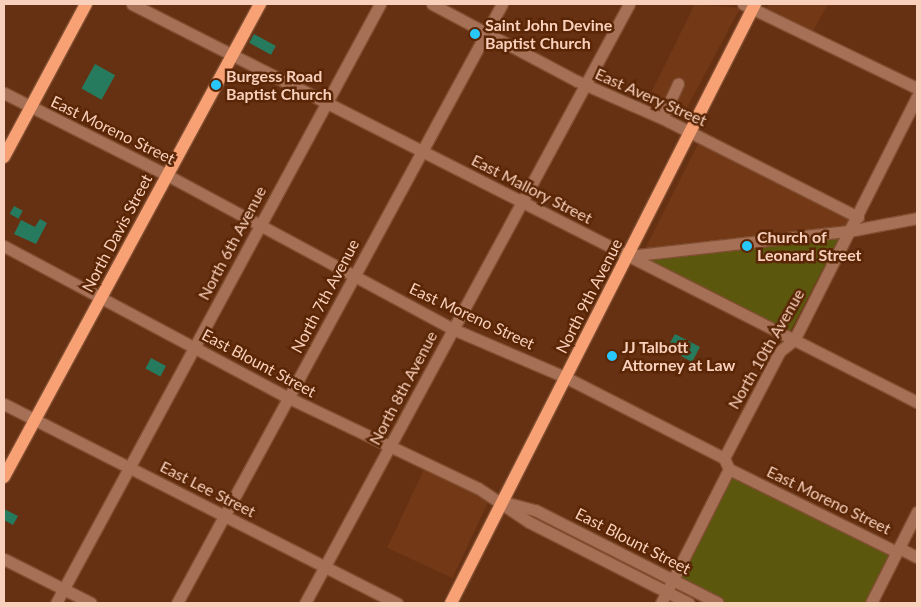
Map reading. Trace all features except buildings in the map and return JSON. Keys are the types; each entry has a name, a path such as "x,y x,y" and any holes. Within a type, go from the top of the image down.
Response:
{"main road":[{"path":"4,157 86,4"},
{"name":"North Davis Street","path":"4,477 260,4"},
{"name":"North 9th Avenue","path":"451,603 690,132 750,5"}],"street":[{"name":"East Mallory Street","path":"132,4 917,402"},
{"name":"North 6th Avenue","path":"56,603 380,4"},
{"name":"East Avery Street","path":"432,4 585,85 662,118 858,217"},
{"name":"North 7th Avenue","path":"177,603 502,4"},
{"name":"North 8th Avenue","path":"305,603 629,4"},
{"path":"750,5 917,88"},
{"path":"662,118 678,83"},
{"name":"East Moreno Street","path":"4,93 167,175 453,329 565,377 724,458"},
{"name":"North 10th Avenue","path":"724,458 780,351 794,340 849,231 858,217 917,96"},
{"path":"628,256 849,231 917,218"},
{"name":"East Blount Street","path":"4,246 102,296 289,398 389,448 503,501 534,510 718,603"},
{"name":"East Lee Street","path":"4,404 397,603"},
{"path":"661,603 729,469 724,458"},
{"name":"East Moreno Street","path":"729,469 898,550 917,557"},
{"name":"East Blount Street","path":"503,501 529,522 689,603"},
{"path":"871,603 917,512"},
{"path":"4,559 91,603"}],"shaded area":[{"path":"695,4 740,8 680,121 645,105"},
{"path":"769,4 828,4 812,33 766,10"},
{"path":"699,142 849,218 845,226 645,249"},
{"path":"840,236 790,332 645,258"},
{"path":"424,469 489,499 452,578 387,548"},
{"path":"732,476 890,554 865,603 727,603 679,579"}],"place":[{"name":"Saint John Devine Baptist Church","path":"475,34"},
{"name":"Burgess Road Baptist Church","path":"216,85"},
{"name":"Church of Leonard Street","path":"747,246"},
{"name":"JJ Talbott Attorney at Law","path":"612,356"}]}
